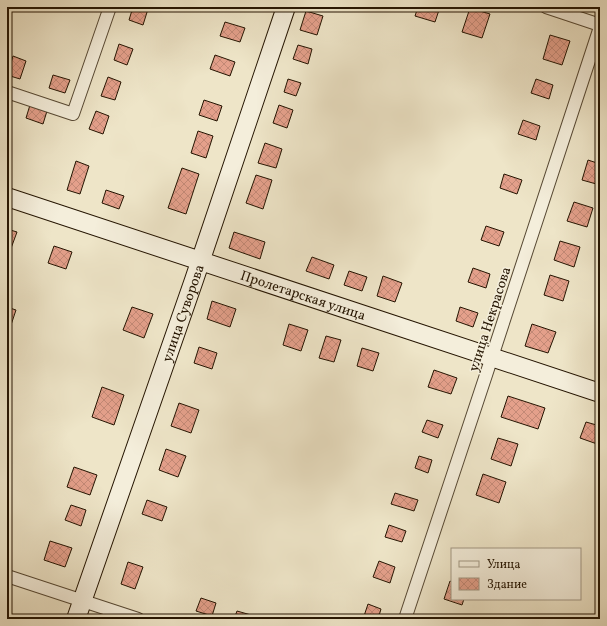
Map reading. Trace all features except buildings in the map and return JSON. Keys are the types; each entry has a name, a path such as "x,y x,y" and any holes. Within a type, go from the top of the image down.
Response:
{"main road":[{"name":"улица Суворова","path":"76,619 286,7"},
{"name":"Пролетарская улица","path":"7,197 600,393"}],"street":[{"path":"7,92 73,114 110,7"},
{"path":"546,7 600,26"},
{"name":"улица Некрасова","path":"405,619 600,26"},
{"path":"7,576 138,619"}]}
